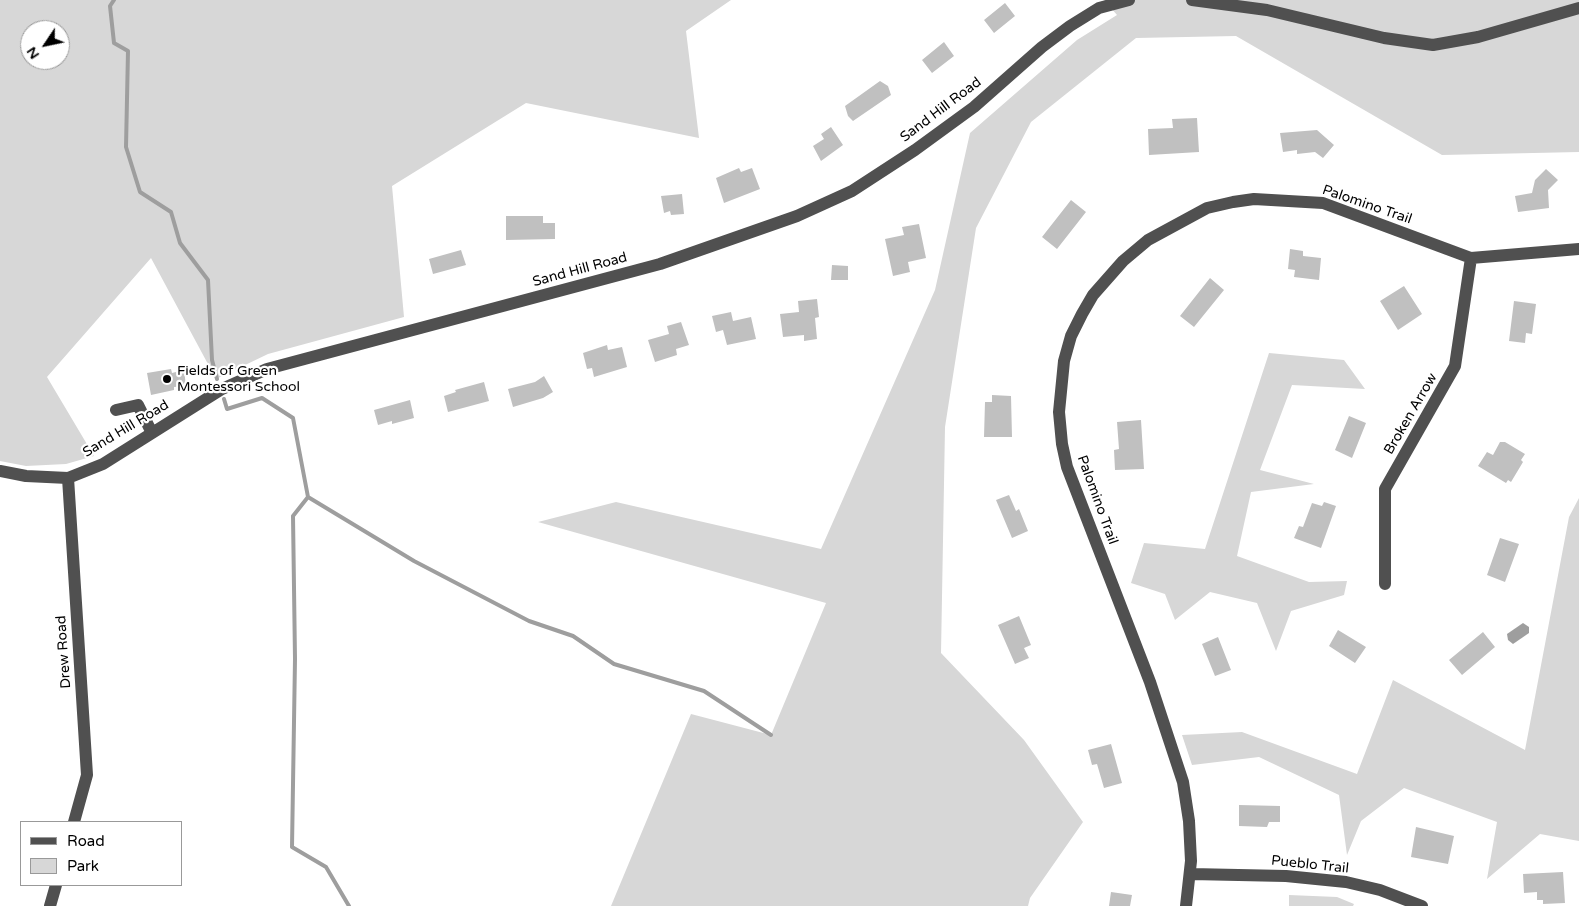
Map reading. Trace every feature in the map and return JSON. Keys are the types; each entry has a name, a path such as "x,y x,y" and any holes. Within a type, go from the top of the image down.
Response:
{"street":[{"name":"Sand Hill Road","path":"0,471 26,476 68,478 103,464 222,389 267,369 660,264 797,216 852,191 915,150 974,107 1042,47 1070,26 1099,8 1129,0"},
{"path":"1192,0 1267,10 1384,38 1433,45 1478,37 1579,8"},
{"name":"Palomino Trail","path":"1186,906 1191,874 1189,821 1180,772 1150,682 1067,467 1059,412 1064,361 1071,336 1093,296 1123,261 1148,240 1207,208 1233,202 1254,200 1323,203 1471,258 1579,249"},
{"name":"Broken Arrow","path":"1385,584 1385,489 1455,366 1471,258"},
{"path":"116,410 138,405 152,433"},
{"name":"Drew Road","path":"68,478 87,775 74,821"},
{"name":"Pueblo Trail","path":"1191,874 1286,876 1346,882 1380,890 1422,906"},
{"path":"50,906 56,886"}],"green space":[{"path":"0,0 731,0 686,31 699,138 526,103 392,186 404,317 268,354 216,379 151,258 47,377 94,456 66,464 26,466 0,461"},
{"path":"1104,0 1579,0 1579,152 1442,155 1236,36 1136,38 1031,122 976,228 945,427 941,653 1024,740 1083,822 1030,898 1028,906 611,906 691,714 771,735 826,603 538,522 616,502 821,549 935,290 970,133 1077,40 1117,15"},
{"path":"1269,353 1344,360 1365,389 1292,385 1260,470 1314,484 1251,492 1237,556 1309,582 1347,581 1344,595 1291,611 1276,651 1257,603 1210,592 1175,620 1165,594 1131,583 1144,543 1205,549"},
{"path":"1579,498 1579,841 1540,834 1487,879 1497,822 1404,788 1361,821 1347,855 1339,795 1259,757 1192,765 1182,735 1242,732 1357,774 1393,680 1525,750 1569,517"},
{"path":"1289,895 1337,897 1354,904 1353,906 1289,906"}],"shaded area":[{"path":"1523,623 1529,627 1529,633 1513,644 1508,640 1507,634"}],"building":[{"path":"1005,3 1015,16 994,33 984,20"},
{"path":"944,42 954,56 932,73 922,60"},
{"path":"880,81 888,86 891,95 853,121 848,116 845,106"},
{"path":"1197,118 1199,152 1149,155 1148,129 1173,128 1172,119"},
{"path":"831,127 843,145 821,161 813,146 824,139 821,134"},
{"path":"1317,130 1334,145 1323,158 1315,152 1297,154 1297,150 1283,152 1280,133"},
{"path":"739,168 741,172 752,168 760,189 724,203 716,178"},
{"path":"1546,169 1558,180 1548,190 1549,208 1518,212 1515,196 1532,193 1535,180"},
{"path":"682,194 684,214 671,215 670,211 664,213 661,196"},
{"path":"1071,200 1086,212 1057,249 1042,237"},
{"path":"506,216 543,216 543,223 555,223 555,239 506,240"},
{"path":"919,224 926,258 908,262 910,272 893,276 885,239 904,235 902,227"},
{"path":"1290,249 1303,251 1303,256 1321,258 1319,280 1294,277 1295,270 1288,269"},
{"path":"461,250 466,265 433,274 429,259"},
{"path":"832,265 848,266 848,280 831,280"},
{"path":"1210,278 1224,290 1194,327 1180,316"},
{"path":"1404,286 1422,314 1398,330 1380,301"},
{"path":"817,299 819,317 815,318 817,339 804,341 804,335 783,337 780,314 799,312 798,301"},
{"path":"1514,301 1536,304 1532,334 1526,333 1525,343 1509,341"},
{"path":"731,312 733,321 751,317 756,339 727,345 723,330 716,332 712,316"},
{"path":"681,322 689,345 676,349 677,355 655,362 648,340 669,334 667,326"},
{"path":"607,345 608,350 622,347 627,367 594,377 592,368 587,369 583,353"},
{"name":"Fields of Green Montessori School","path":"171,369 172,373 184,370 186,386 174,387 174,390 151,395 147,373"},
{"path":"544,376 553,392 543,398 513,407 508,389 535,382"},
{"path":"484,382 489,401 448,412 444,396 456,392 455,390"},
{"path":"992,395 1011,396 1012,437 984,437 985,402 992,402"},
{"path":"410,400 414,418 392,424 392,421 378,425 374,410"},
{"path":"1349,416 1366,423 1352,458 1335,450"},
{"path":"1141,420 1144,469 1115,470 1114,450 1119,449 1117,422"},
{"path":"1500,442 1505,442 1525,454 1521,460 1523,462 1511,482 1508,480 1506,483 1478,466 1487,452 1493,455"},
{"path":"1009,495 1016,511 1019,509 1028,531 1012,538 996,500"},
{"path":"1324,502 1336,506 1321,548 1294,538 1299,526 1303,527 1312,503 1322,506"},
{"path":"1500,538 1519,544 1505,582 1487,575"},
{"path":"1019,616 1031,645 1024,648 1029,658 1015,664 998,625"},
{"path":"1338,630 1366,647 1355,663 1329,646"},
{"path":"1483,632 1495,647 1462,675 1449,660"},
{"path":"1218,637 1231,670 1215,676 1202,644"},
{"path":"1111,744 1122,783 1104,788 1097,764 1092,765 1088,750"},
{"path":"1239,805 1280,806 1280,822 1269,822 1267,827 1239,826"},
{"path":"1416,827 1454,836 1448,864 1411,857"},
{"path":"1563,872 1565,903 1543,904 1543,900 1537,900 1537,892 1524,893 1523,874"},
{"path":"1111,892 1132,895 1130,906 1109,906"}],"waterway":[{"path":"114,0 110,6 114,43 128,51 126,147 140,192 171,212 180,243 208,280 212,360 217,379"},
{"path":"224,399 227,409 262,398 293,418 308,497 414,561 529,621 573,636 614,664 704,691 771,735"},
{"path":"308,497 293,516 295,659 292,847 326,867 349,906"}],"place":[{"name":"Fields of Green Montessori School","path":"167,379"}]}
